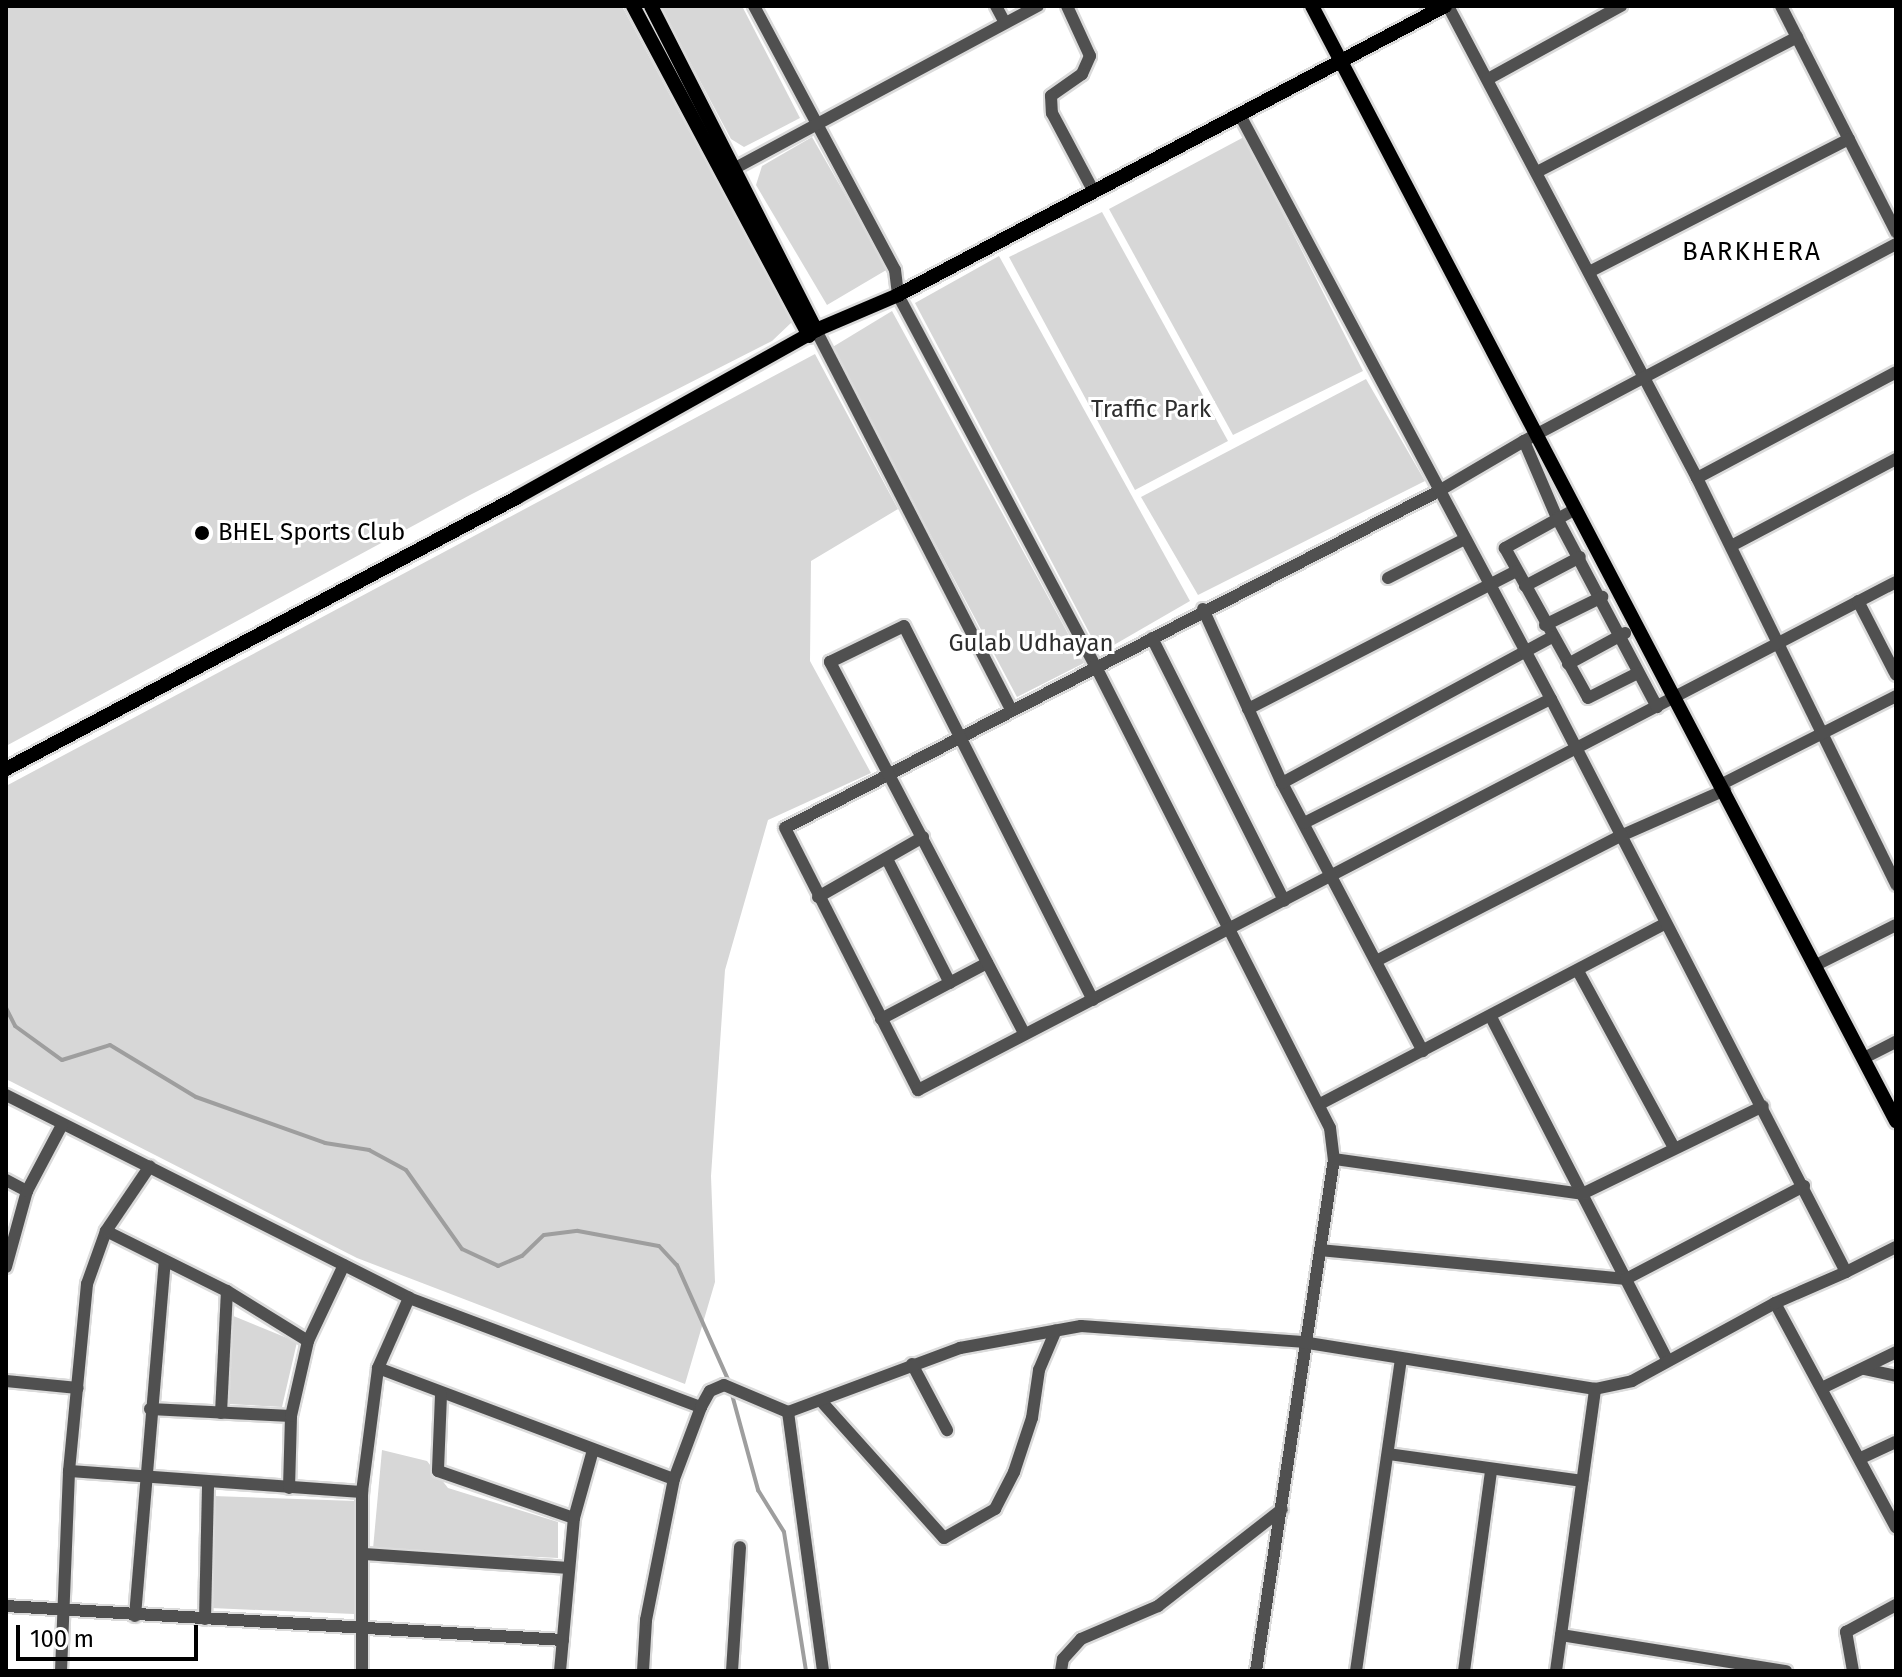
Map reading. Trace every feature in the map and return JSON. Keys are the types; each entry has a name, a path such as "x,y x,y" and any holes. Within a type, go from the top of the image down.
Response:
{"main road":[{"path":"633,6 812,333"},
{"path":"651,6 737,168 812,333"},
{"path":"1312,6 1529,438 1677,697 1896,1121"},
{"path":"6,769 516,498 812,333 898,295 1338,60 1446,6"}],"street":[{"path":"754,6 814,125 895,270 898,295 1095,665 1320,1104 1334,1159 1302,1342 1282,1509 1256,1671"},
{"path":"996,6 1004,21"},
{"path":"723,175 1004,21 1038,6"},
{"path":"1067,6 1090,56 1082,74 1051,96 1052,113 1094,192"},
{"path":"1446,6 1488,79 1697,478 1780,641 1896,885"},
{"path":"1488,79 1621,6"},
{"path":"1781,6 1896,232"},
{"path":"1537,172 1797,37"},
{"path":"1240,115 1488,588 1578,750 1618,837 1763,1106 1846,1272"},
{"path":"1589,272 1849,139"},
{"path":"1896,244 1529,438 1437,492 1010,707 785,828 918,1090 1229,927 1578,750 1896,582"},
{"path":"812,333 1010,707"},
{"path":"1697,478 1896,372"},
{"path":"1529,438 1557,518 1602,597 1657,707"},
{"path":"1731,546 1896,459"},
{"path":"1572,511 1505,548 1588,698 1638,673"},
{"path":"1388,578 1463,540"},
{"path":"1525,586 1580,557"},
{"path":"1248,709 1517,571"},
{"path":"1545,625 1602,597"},
{"path":"1858,601 1896,675"},
{"path":"1203,609 1282,783 1423,1051"},
{"path":"1568,664 1638,625"},
{"path":"1024,1033 830,662 904,626 963,734 1093,1000"},
{"path":"1282,783 1552,637"},
{"path":"1152,638 1284,901"},
{"path":"1376,961 1618,837 1724,787 1896,696"},
{"path":"1304,823 1551,699"},
{"path":"818,897 923,837"},
{"path":"887,859 950,983"},
{"path":"1320,1104 1664,924"},
{"path":"1816,965 1896,925"},
{"path":"881,1019 987,963"},
{"path":"1578,971 1674,1148"},
{"path":"1491,1017 1667,1360"},
{"path":"1864,1058 1896,1042"},
{"path":"6,1095 409,1298 701,1407"},
{"path":"1334,1159 1582,1194 1763,1106"},
{"path":"6,1267 11,1225 62,1125"},
{"path":"61,1671 69,1471 87,1284 106,1231 150,1166"},
{"path":"6,1180 27,1191"},
{"path":"1320,1250 1626,1279 1804,1186"},
{"path":"106,1231 227,1291 308,1341"},
{"path":"643,1671 646,1620 674,1479 701,1407 710,1391 724,1385 782,1412 821,1401 960,1348 1081,1326 1302,1342 1595,1389 1632,1381 1775,1303 1896,1247"},
{"path":"135,1616 150,1409 165,1262"},
{"path":"289,1488 291,1416 308,1341 344,1265"},
{"path":"221,1413 227,1291"},
{"path":"362,1671 365,1627 362,1492 378,1368 409,1298"},
{"path":"1775,1303 1824,1387 1896,1528"},
{"path":"821,1401 944,1538 995,1509 1014,1472 1032,1418 1039,1370 1056,1330"},
{"path":"1824,1387 1896,1352"},
{"path":"1356,1671 1401,1359"},
{"path":"912,1364 947,1430"},
{"path":"378,1368 441,1395 674,1479"},
{"path":"1864,1369 1896,1376"},
{"path":"6,1381 78,1388"},
{"path":"1556,1671 1595,1389"},
{"path":"441,1395 438,1471 574,1518"},
{"path":"150,1409 291,1416"},
{"path":"782,1412 823,1671"},
{"path":"1861,1458 1896,1442"},
{"path":"560,1671 567,1568 574,1518 593,1450"},
{"path":"1388,1454 1491,1471 1582,1481"},
{"path":"69,1471 208,1485 362,1492"},
{"path":"1464,1671 1491,1471"},
{"path":"205,1619 208,1485"},
{"path":"1061,1671 1063,1659 1081,1639 1158,1606 1282,1509"},
{"path":"732,1671 740,1547"},
{"path":"363,1554 567,1568"},
{"path":"1853,1671 1846,1632 1896,1605"},
{"path":"6,1606 563,1640"},
{"path":"1561,1635 1786,1671"}],"green space":[{"name":"BHEL Sports Club","path":"6,6 622,6 792,322 772,341 470,495 6,746"},
{"path":"660,6 742,6 800,118 744,147 731,139"},
{"path":"812,137 888,269 827,305 756,185 762,166"},
{"path":"1244,137 1363,371 1233,435 1109,209"},
{"name":"Traffic Park","path":"1102,212 1228,441 1135,490 1009,257"},
{"path":"999,256 1190,601 1100,653 915,303"},
{"name":"Gulab Udhayan","path":"892,311 1084,663 1017,697 831,348"},
{"path":"815,354 898,509 811,561 810,661 871,773 768,820 725,970 711,1176 715,1282 685,1384 357,1258 6,1079 6,786"},
{"path":"1366,379 1425,481 1198,595 1141,497"},
{"path":"231,1315 297,1342 282,1407 228,1404"},
{"path":"382,1450 427,1461 448,1488 558,1522 558,1558 373,1549"},
{"path":"213,1496 356,1501 354,1614 211,1608"}],"waterway":[{"path":"6,1008 15,1026 62,1060 110,1045 196,1097 325,1143 369,1150 406,1170 462,1249 498,1266 522,1256 544,1235 578,1231 659,1246 677,1265 729,1382"},
{"path":"731,1391 758,1490 784,1532 806,1671"}],"place":[{"name":"BHEL Sports Club","path":"202,533"}],"district":[{"name":"BARKHERA","path":"1752,252"}]}
